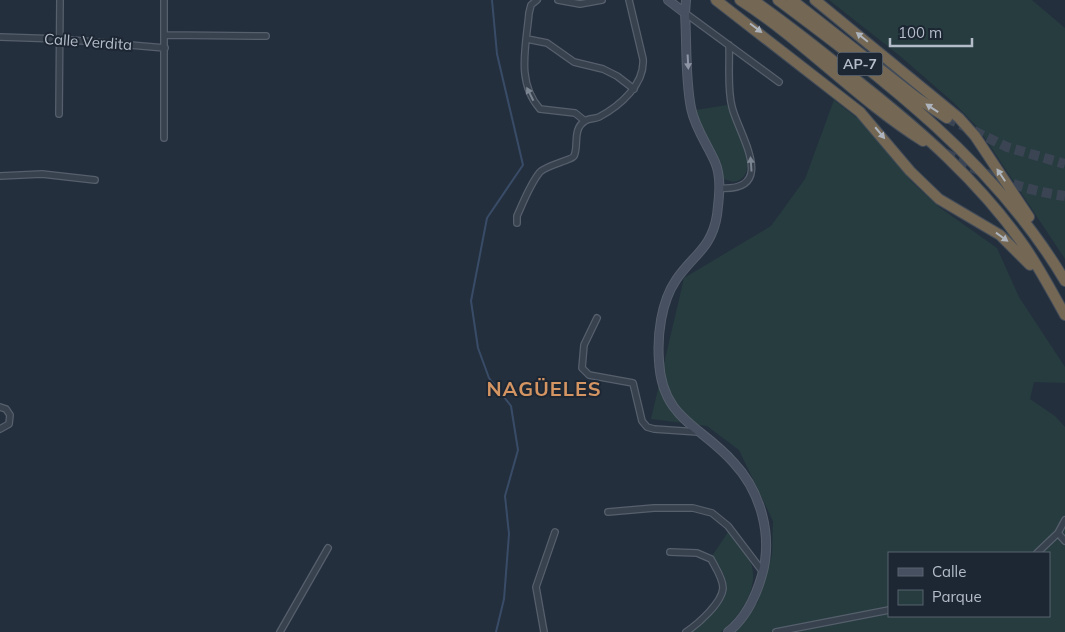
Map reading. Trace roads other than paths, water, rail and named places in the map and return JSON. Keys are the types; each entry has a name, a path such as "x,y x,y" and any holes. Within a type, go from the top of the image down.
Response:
{"highway":[{"path":"716,0 804,66 860,112 929,191 950,207 1000,235 1019,252 1050,289"},
{"path":"732,0 769,20"},
{"path":"740,0 769,20 878,108 933,145"},
{"name":"AP-7","path":"753,0 787,24 903,117 933,145 998,212 1028,252 1065,315"},
{"name":"AP-7","path":"778,0 912,106 964,154 1022,216 1064,278"},
{"path":"792,0 917,98 947,118"},
{"path":"798,0 805,9"},
{"path":"815,0 928,91 968,127 1053,253 1064,278"}],"street":[{"path":"59,114 60,0"},
{"path":"164,0 164,138"},
{"path":"537,0 531,5 529,13 524,76 527,91 540,109 575,113 585,121"},
{"path":"558,0 580,4 602,0"},
{"path":"517,224 517,216 540,172 559,161 571,160 574,157 576,136 585,121 599,117 634,89 644,68 640,40 629,0"},
{"path":"668,0 778,82"},
{"path":"686,1 690,106 696,124 716,164 719,188 713,231 704,249 675,280 666,300 660,328 659,360 662,382 668,400 688,424 734,462 749,483 758,502 766,527 765,560 755,598 738,623 728,632"},
{"path":"165,35 266,36"},
{"name":"Calle Verdita","path":"0,39 60,39 165,48"},
{"path":"527,39 547,43 582,66 603,69 634,89"},
{"path":"719,188 732,189 743,185 752,172 752,160 732,106 729,45"},
{"path":"0,176 42,174 95,180"},
{"path":"597,318 584,345 582,368 589,375 633,383 642,421 647,427 698,432"},
{"path":"0,407 6,409 10,415 9,424 0,429"},
{"path":"608,512 654,508 693,508 712,513 728,526 763,572"},
{"path":"1038,552 1058,533 1065,520"},
{"path":"544,632 536,587 555,532"},
{"path":"1058,533 1065,541"},
{"path":"280,632 328,548"},
{"path":"670,552 697,554 711,559 723,587 722,595 711,609 686,632"},
{"path":"776,632 888,610"}],"waterway":[{"path":"492,0 497,54 523,165 487,218 471,301 478,348 489,378 511,406 518,450 505,496 509,534 504,599 496,632"}],"tunnel":[{"path":"947,118 1007,147 1065,164"},
{"path":"945,153 974,168 1018,186 1065,196"}],"district":[{"name":"NAGÜELES","path":"544,389"}]}
